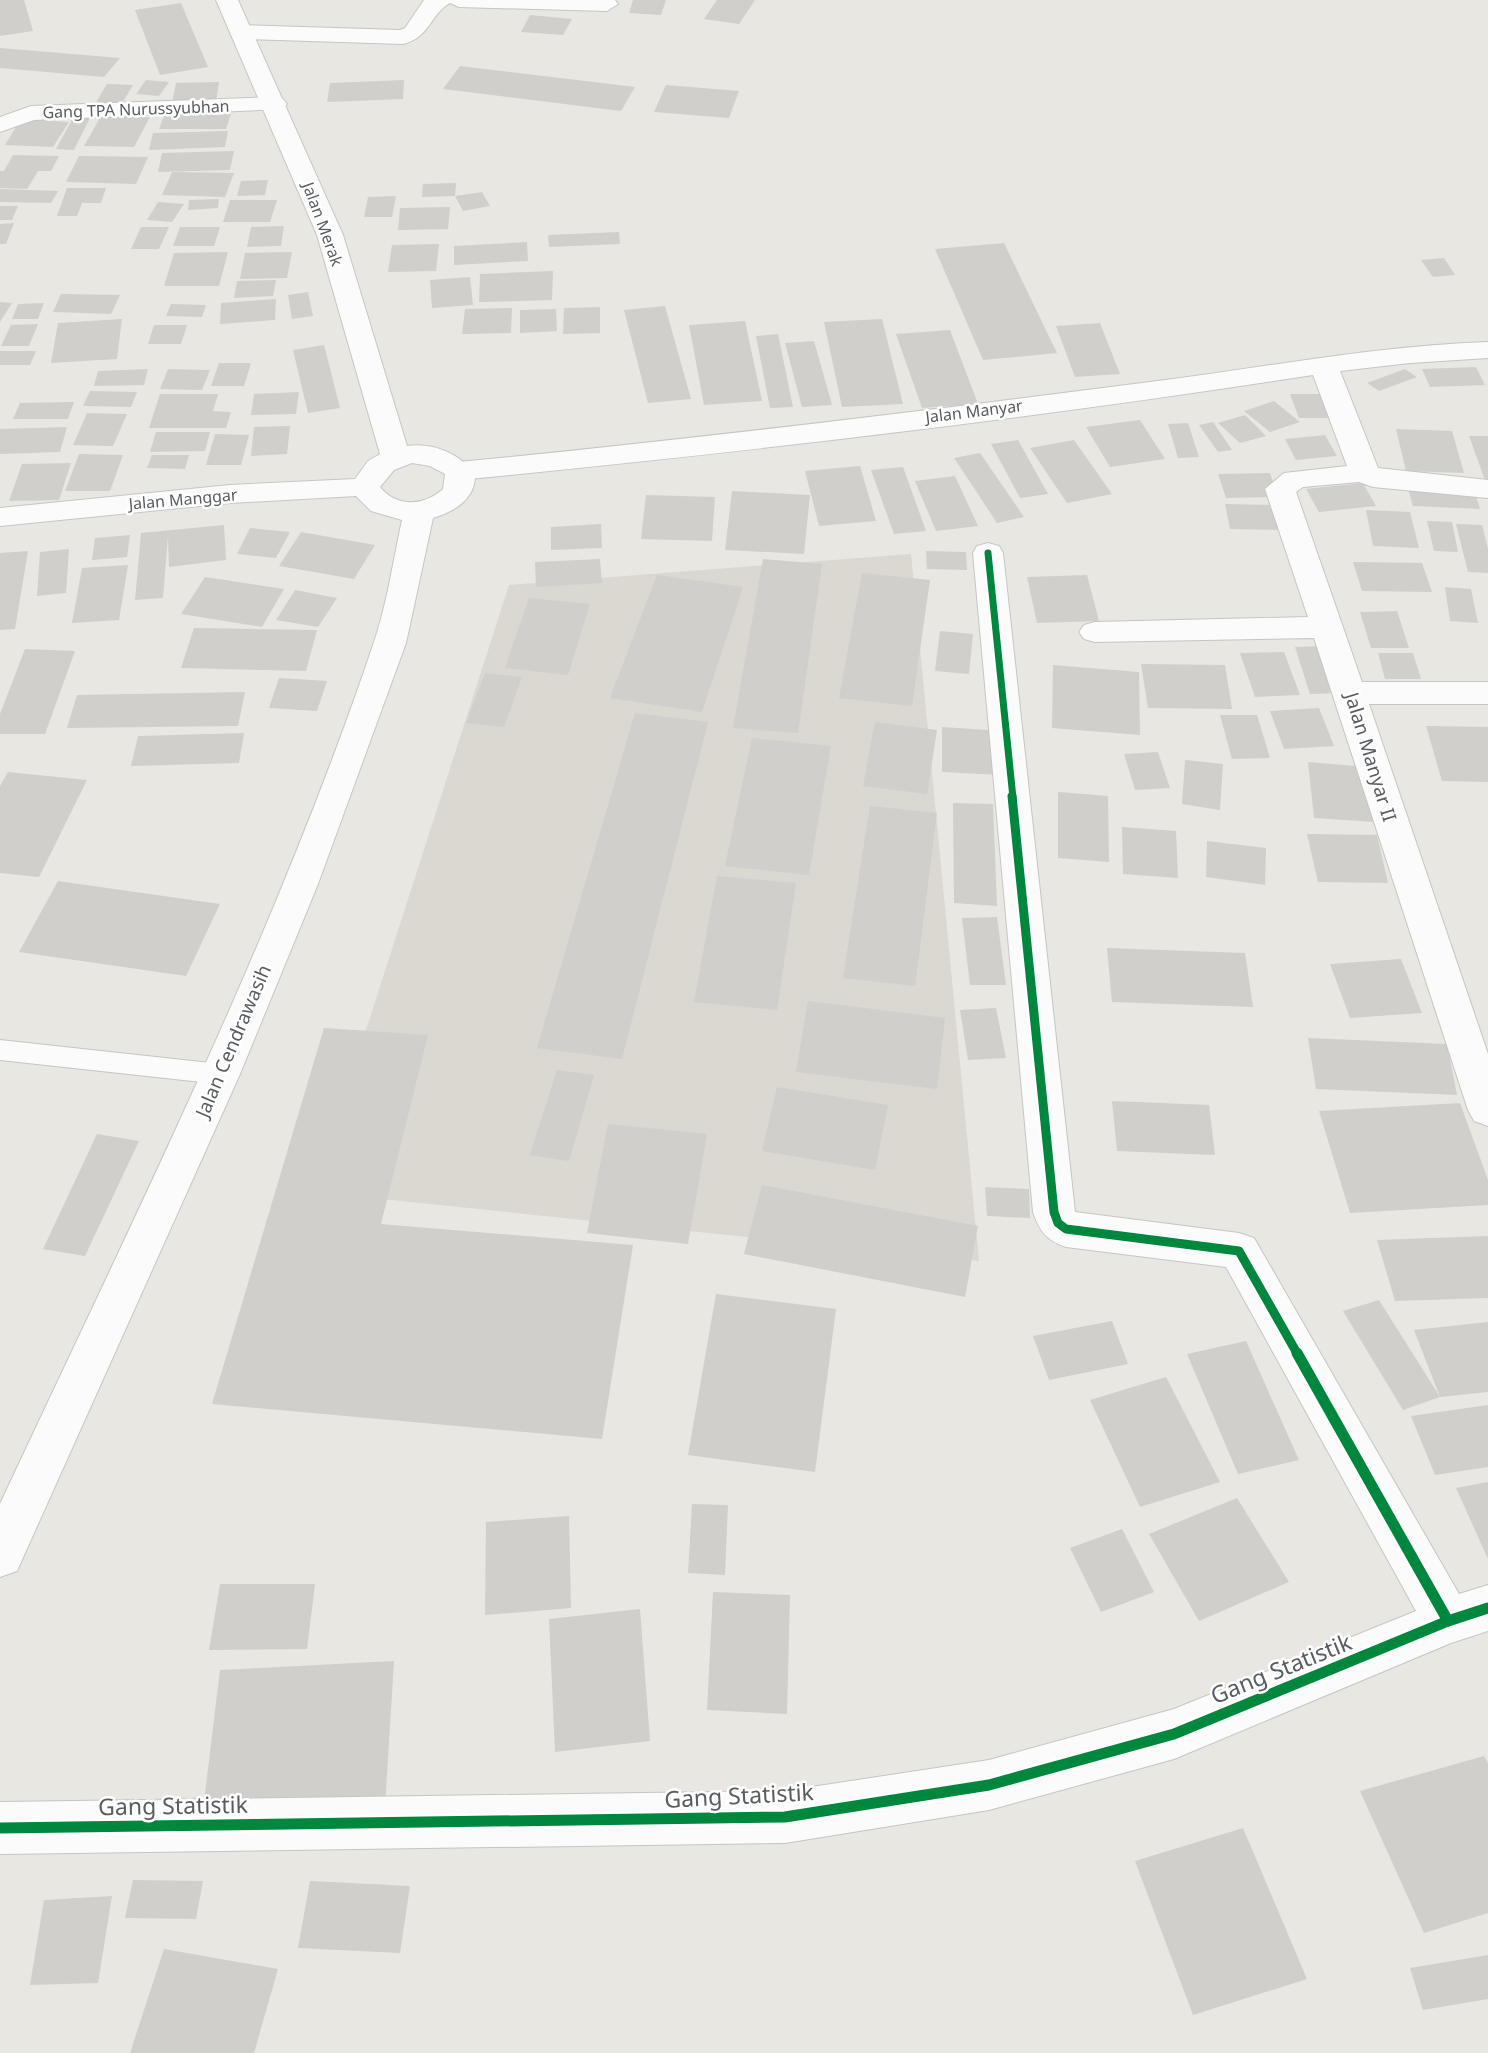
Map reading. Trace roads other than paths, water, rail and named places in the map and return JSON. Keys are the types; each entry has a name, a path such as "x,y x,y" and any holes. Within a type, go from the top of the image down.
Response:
{"street":[{"name":"Jalan Merak","path":"227,0 275,104 330,235 396,457"},
{"path":"242,32 403,37 413,33 434,2 441,0"},
{"path":"459,0 607,5"},
{"name":"Gang TPA Nurussyubhan","path":"0,125 14,117 44,112 275,104"},
{"name":"Jalan Manyar","path":"459,471 602,458 1182,387 1431,350 1488,350"},
{"path":"1323,364 1365,473 1373,478 1488,489"},
{"path":"427,454 441,458 459,471 460,483 454,495 439,505 420,510 389,509 377,503 365,487 374,470 396,457 427,454"},
{"name":"Jalan Manyar II","path":"1365,473 1295,479 1280,489 1351,693 1421,921 1488,1110"},
{"name":"Jalan Manggar","path":"0,517 230,494 365,487"},
{"name":"Jalan Cendrawasih","path":"0,1555 220,1074 300,884 390,643 420,510"},
{"path":"988,553 1054,1212 1058,1223 1066,1229 1239,1251 1468,1614"},
{"path":"1095,632 1328,626"},
{"path":"1351,693 1488,693"},
{"name":"Gang Statistik","path":"0,1828 786,1817 989,1785 1174,1734 1468,1614"}],"lane":[{"path":"0,1050 220,1074"}]}
